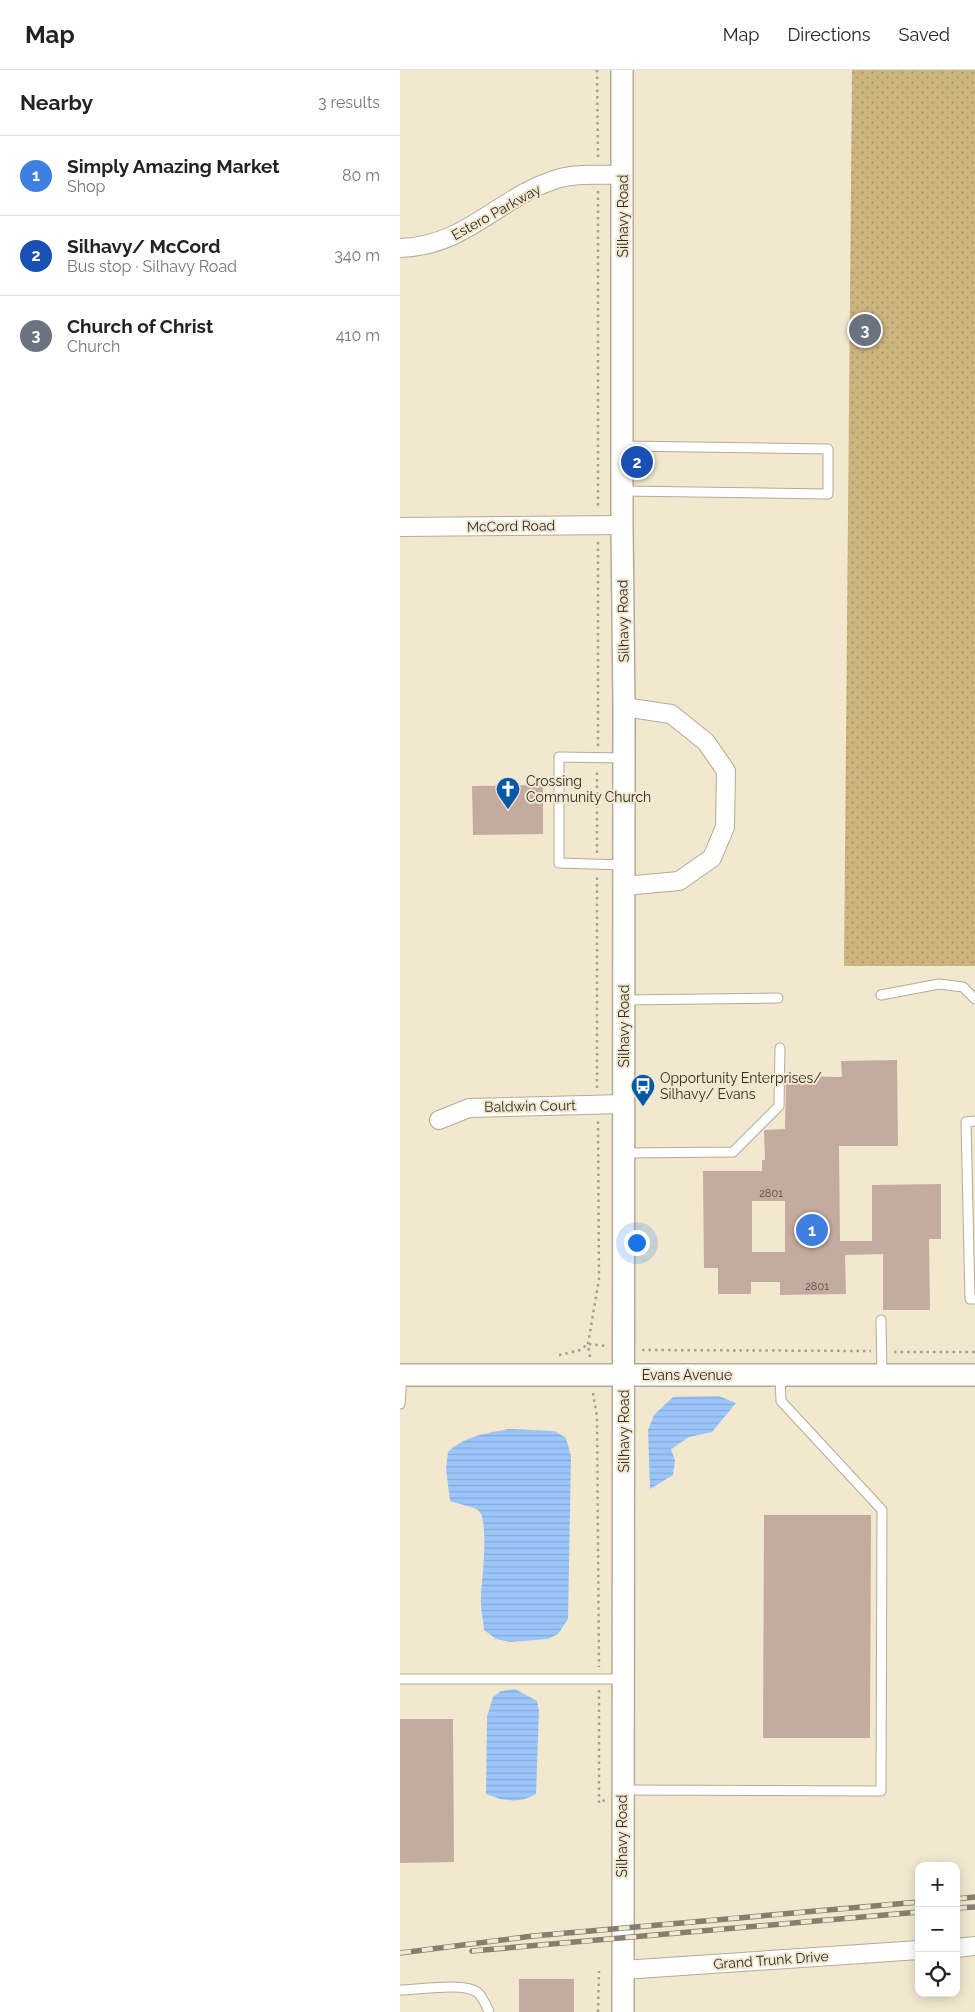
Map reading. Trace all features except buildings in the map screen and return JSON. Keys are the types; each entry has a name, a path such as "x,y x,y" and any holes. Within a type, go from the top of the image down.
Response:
{"street":[{"name":"Silhavy Road","path":"622,70 624,707 623,2012"},
{"name":"Estero Parkway","path":"400,248 422,248 448,240 524,194 558,179 598,175 623,175"},
{"name":"McCord Road","path":"400,527 622,525"},
{"path":"624,707 671,714 706,742 726,771 725,827 712,858 680,881 624,886"},
{"name":"Baldwin Court","path":"439,1120 469,1108 624,1104"},
{"name":"Evans Avenue","path":"401,1375 975,1375"},
{"path":"960,1948 975,1946"},
{"name":"Grand Trunk Drive","path":"623,1970 915,1950"}],"lane":[{"path":"622,446 828,448 828,494 622,492"},
{"path":"624,758 559,757 559,863 624,865"},
{"path":"881,995 940,984 963,987 975,999"},
{"path":"624,1000 778,998"},
{"path":"624,1153 733,1152 779,1106 780,1048"},
{"path":"975,1121 966,1122 970,1299 975,1299"},
{"path":"881,1320 882,1375"},
{"path":"400,1404 401,1375"},
{"path":"622,1790 881,1791 882,1510 782,1401 780,1375"},
{"path":"400,1679 623,1679"},
{"path":"400,1990 463,1987 477,1992 485,2002 489,2012"}],"path":[{"path":"598,70 597,1105 599,1279 588,1344 597,1417 599,1803 622,1790"},
{"path":"552,1356 580,1350 588,1344 649,1351 975,1352"},
{"path":"598,2012 599,1971"}],"shaded area":[{"path":"852,70 975,70 975,966 844,966"}],"water":[{"path":"719,1396 736,1403 712,1432 689,1437 671,1449 675,1460 673,1475 650,1489 648,1430 654,1415 673,1397"},
{"path":"509,1429 555,1431 566,1438 571,1456 568,1619 558,1634 548,1639 510,1642 496,1639 484,1630 481,1608 484,1551 482,1517 477,1509 450,1501 446,1469 448,1452 461,1442"},
{"path":"515,1689 537,1701 539,1711 536,1794 524,1799 511,1800 486,1794 487,1717 493,1697 501,1691"}],"railway":[{"path":"960,1899 975,1897"},
{"path":"400,1953 533,1936 915,1902"},
{"path":"960,1908 975,1907"},
{"path":"472,1951 915,1912"}],"place":[{"name":"Church of Christ","path":"865,330"},
{"name":"Silhavy/ McCord","path":"637,462"},
{"name":"Crossing Community Church","path":"508,810"},
{"name":"Opportunity Enterprises/ Silhavy/ Evans","path":"643,1107"},
{"name":"Simply Amazing Market","path":"812,1230"}]}
